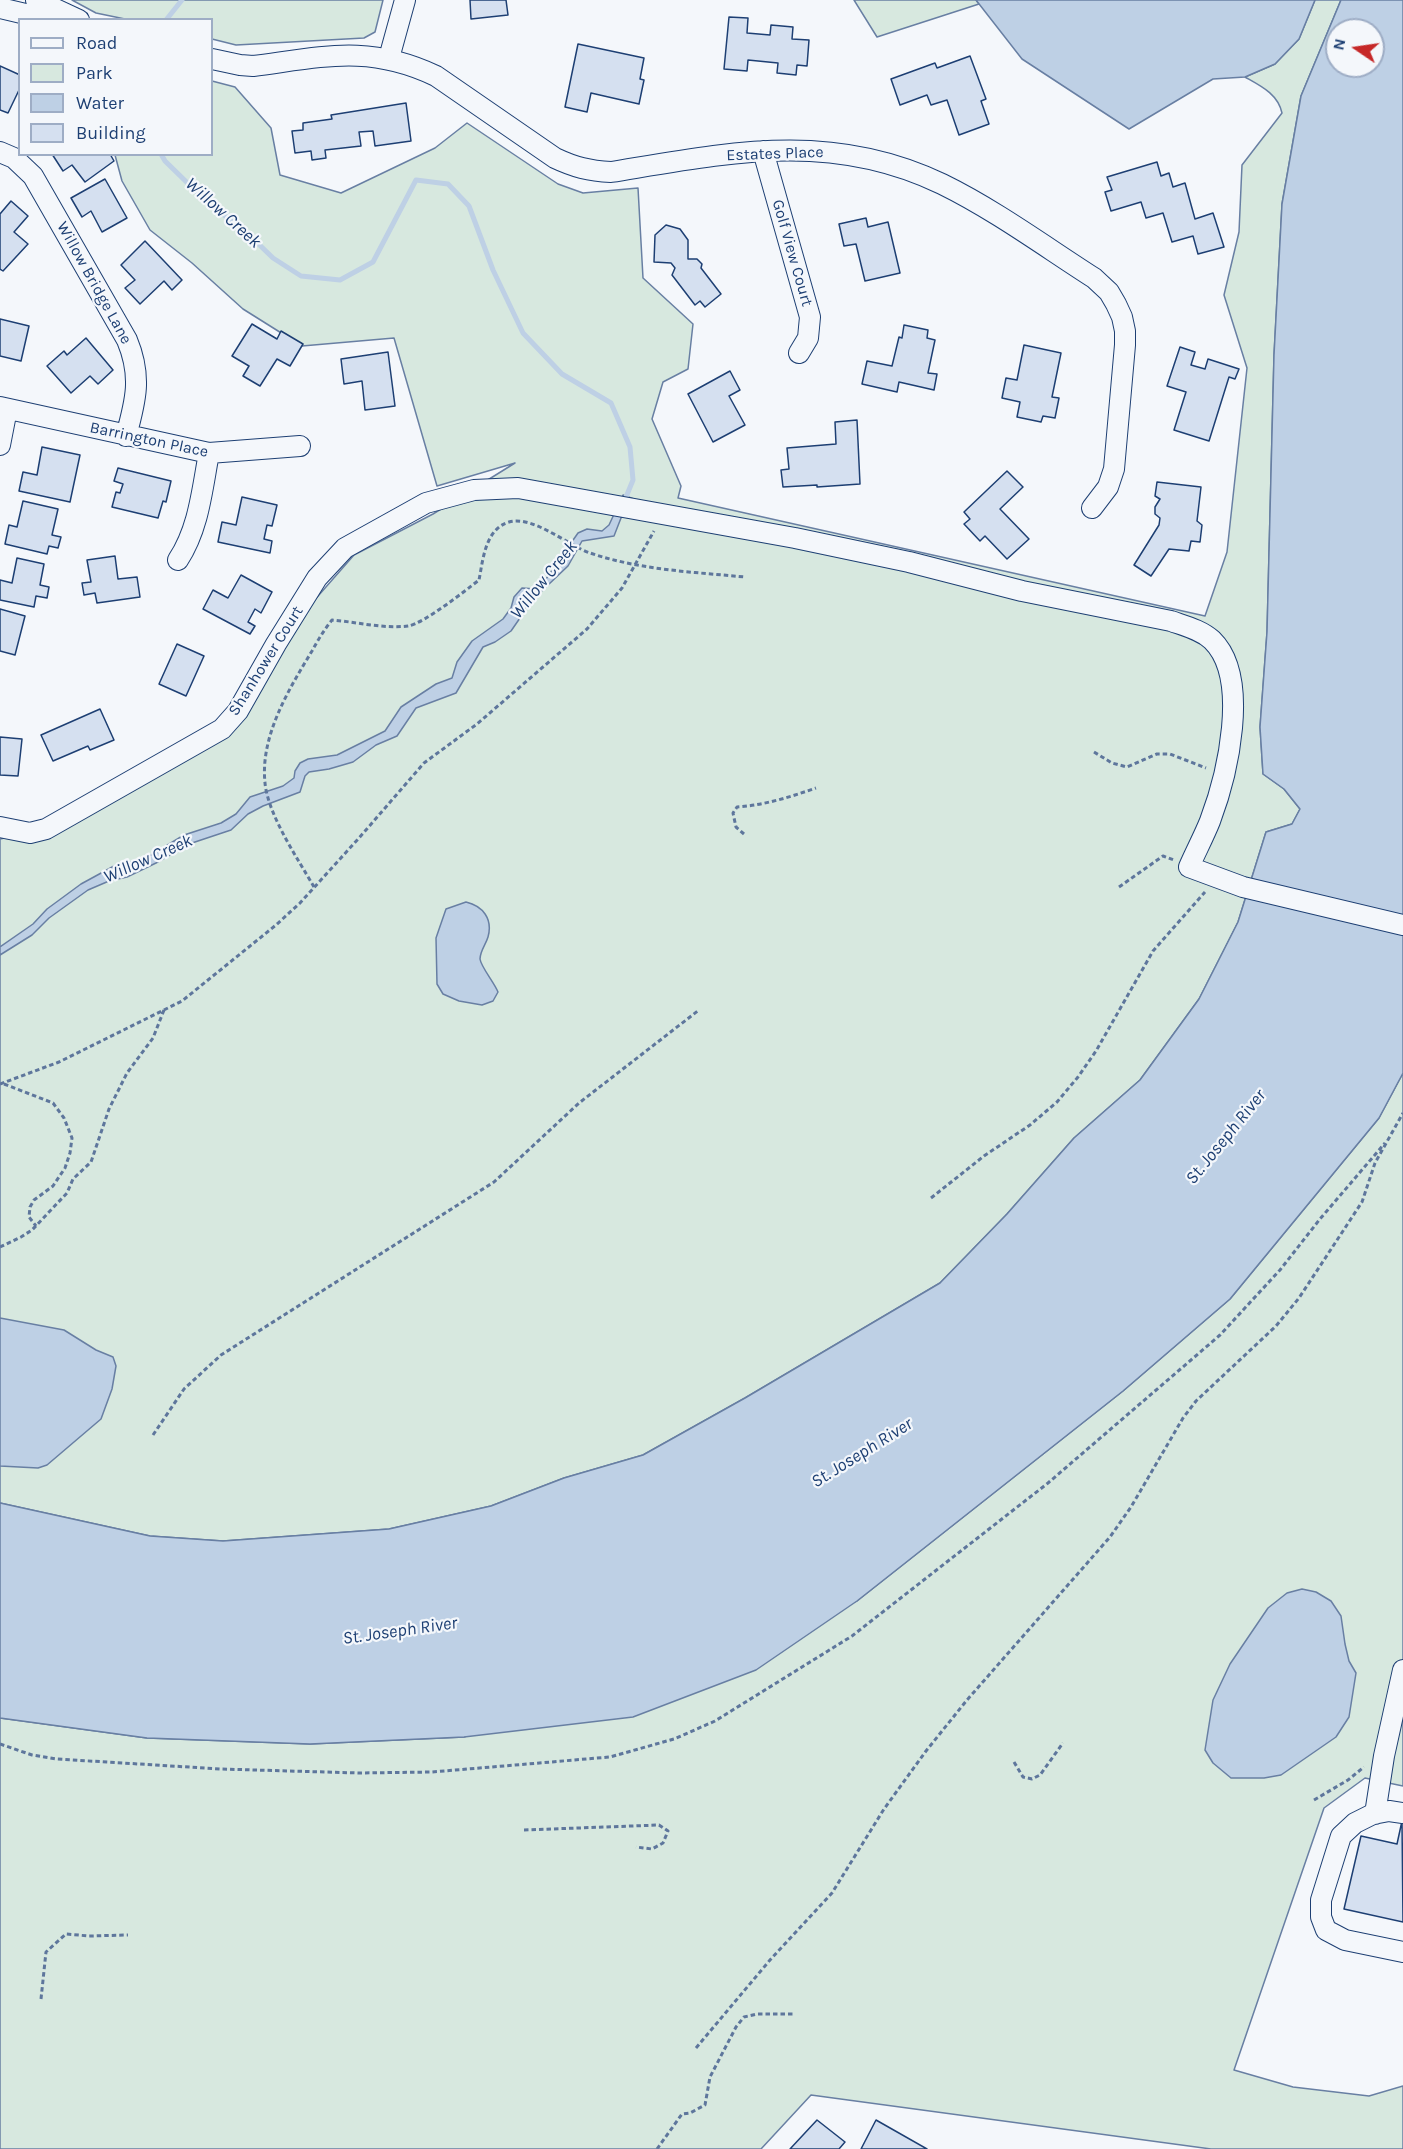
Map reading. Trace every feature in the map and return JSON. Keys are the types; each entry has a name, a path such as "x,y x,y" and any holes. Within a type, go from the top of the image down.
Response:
{"street":[{"path":"36,0 75,18"},
{"path":"389,58 405,0"},
{"path":"0,8 42,18"},
{"name":"Estates Place","path":"213,58 240,66 253,66 346,54 389,58 436,76 555,158 589,171 611,172 704,157 805,149 870,159 941,183 967,197 1094,278 1109,292 1122,317 1125,345 1114,469 1108,487 1092,508"},
{"name":"Golf View Court","path":"763,151 810,317 808,338 799,353"},
{"name":"Willow Bridge Lane","path":"0,152 15,158 33,176 128,340 137,378 135,401 126,436"},
{"path":"0,445 3,408"},
{"name":"Barrington Place","path":"3,408 209,453 221,454 300,446"},
{"path":"178,560 187,547 196,525 209,453"},
{"name":"Shanhower Court","path":"0,827 30,833 46,830 222,729 238,711 276,644 317,579 345,548 360,538 426,503 474,490 518,488 795,538 1194,628 1211,639 1221,651 1229,668 1233,693 1233,720 1223,774 1210,820 1189,867"},
{"path":"1189,867 1236,884 1403,926"},
{"path":"1375,1814 1384,1756 1403,1670"},
{"path":"1403,1813 1389,1811 1375,1814 1355,1823 1341,1836 1321,1900 1321,1917 1326,1930 1345,1940 1403,1952"}],"path":[{"path":"1,1084 59,1062 182,1001 276,925 314,887 424,763 477,723 587,629 622,588 653,536 661,513"},
{"path":"314,887 273,813 265,784 270,738 281,708 298,672 322,632 332,620 386,627 410,626 440,609 479,580 486,544 494,532 510,522 528,523 550,531 583,549 637,564 689,573 745,577"},
{"path":"1094,752 1112,763 1126,767 1157,754 1170,754 1223,774"},
{"path":"744,834 736,827 733,813 737,807 756,806 782,800 816,788"},
{"path":"1119,887 1163,856 1189,867"},
{"path":"931,1198 984,1156 1030,1125 1057,1102 1096,1051 1153,951 1204,892 1236,884"},
{"path":"0,1247 21,1238 36,1226 67,1193 73,1179 92,1162 109,1109 127,1073 153,1038 164,1010"},
{"path":"153,1435 184,1389 221,1355 494,1182 579,1103 699,1010"},
{"path":"1,1084 53,1102 64,1118 72,1138 65,1168 30,1207 29,1217 36,1226"},
{"path":"696,2048 770,1960 832,1893 884,1809 967,1700 1110,1537 1131,1507 1183,1418 1196,1401 1276,1326 1299,1298 1362,1202 1375,1163 1403,1113"},
{"path":"0,1744 32,1755 57,1759 221,1769 359,1773 432,1772 610,1758 674,1739 740,1707 852,1636 1048,1483 1220,1335 1280,1270 1385,1143"},
{"path":"1014,1762 1023,1777 1032,1779 1040,1775 1063,1743"},
{"path":"1314,1800 1348,1780 1365,1766"},
{"path":"524,1830 659,1825 668,1831 663,1844 652,1849 636,1847"},
{"path":"41,2000 46,1952 66,1934 128,1935"},
{"path":"657,2149 682,2114 690,2114 705,2105 710,2077 736,2027 744,2017 757,2014 795,2014"}],"green space":[{"path":"72,0 383,0 375,32 364,38 236,45 213,39 213,18 120,18 96,13"},
{"path":"854,0 976,0 979,4 877,37"},
{"path":"1315,0 1341,0 1334,18 1325,18 1325,38 1301,96 1282,204 1274,355 1267,632 1260,727 1263,774 1284,789 1300,809 1292,824 1266,832 1238,922 1199,999 1140,1080 1074,1138 1007,1214 940,1283 643,1455 564,1478 491,1506 389,1529 223,1541 150,1536 0,1503 0,839 46,829 212,736 276,644 354,555 433,514 515,463 437,486 394,338 302,346 243,309 192,263 150,230 122,181 115,156 213,156 213,81 235,87 271,128 280,175 341,193 435,148 467,123 558,184 583,193 638,188 643,278 693,324 688,369 663,382 652,419 681,486 678,498 1205,616 1227,552 1247,368 1224,295 1239,232 1242,165 1282,113 1273,96 1263,87 1245,77 1275,64 1299,39"},
{"path":"1403,1073 1403,1786 1365,1778 1324,1808 1234,2070 1293,2087 1369,2096 1403,2086 1403,2149 1211,2149 811,2095 761,2149 0,2149 0,1718 147,1738 310,1744 464,1737 857,1601 1123,1391 1230,1299 1379,1118"}],"water":[{"path":"976,0 1315,0 1299,39 1275,64 1245,77 1213,79 1129,129 1022,59"},
{"name":"St. Joseph River","path":"1341,0 1403,0 1403,1073 1379,1118 1230,1299 1123,1391 857,1601 756,1670 633,1717 464,1737 310,1744 147,1738 0,1718 0,1503 150,1536 223,1541 389,1529 491,1506 564,1478 643,1455 940,1283 1007,1214 1074,1138 1140,1080 1199,999 1238,922 1266,832 1292,824 1300,809 1284,789 1263,774 1260,727 1267,632 1274,355 1282,204 1301,96 1325,38 1325,78 1385,78 1385,18 1334,18"},
{"path":"623,495 634,499 621,518 614,536 582,541 568,566 527,605 511,631 483,647 456,693 416,708 397,736 376,745 353,762 309,772 305,776 300,792 248,814 231,830 189,844 127,877 109,881 88,890 49,918 32,935 0,955 0,947 33,924 47,909 81,884 114,866 151,855 184,835 221,823 236,814 250,797 283,786 294,778 300,763 308,759 337,755 385,731 401,707 436,684 452,678 457,662 472,641 503,619 511,608 514,597 522,588 536,589 546,579 578,533 587,529 602,531 609,525"},
{"path":"466,902 482,910 489,924 488,937 480,959 498,992 493,1001 482,1005 459,1001 443,994 437,984 436,938 446,909"},
{"path":"0,1318 64,1330 96,1350 113,1357 116,1366 112,1389 101,1419 47,1465 38,1468 0,1466"},
{"path":"1302,1589 1316,1592 1331,1601 1341,1616 1349,1661 1356,1673 1349,1717 1336,1737 1281,1775 1264,1778 1231,1778 1213,1763 1205,1750 1213,1700 1230,1664 1268,1608 1287,1593"}],"building":[{"path":"470,0 506,0 508,15 471,19"},
{"path":"729,17 748,18 747,33 770,35 771,25 793,27 792,39 809,40 807,66 797,65 796,75 777,73 778,63 748,60 747,71 724,69"},
{"path":"578,44 644,58 640,79 644,80 639,104 591,93 587,112 565,107"},
{"path":"970,56 986,99 981,101 989,124 959,135 947,100 931,105 927,95 900,105 891,79 935,63 937,68"},
{"path":"0,66 18,74 18,92 8,113 0,110"},
{"path":"406,103 411,141 375,146 373,131 359,132 361,146 325,150 326,158 312,160 311,151 295,153 292,131 303,130 303,123 332,119 331,115"},
{"path":"53,156 111,156 114,161 85,182 72,165 63,171"},
{"path":"1157,162 1161,176 1169,173 1173,187 1185,183 1195,219 1213,213 1224,247 1198,254 1193,236 1172,242 1163,213 1146,218 1141,202 1111,211 1105,192 1112,190 1107,177"},
{"path":"105,179 127,218 102,232 91,211 82,217 71,198"},
{"path":"11,201 28,216 14,232 28,244 3,271 0,269 0,214"},
{"path":"866,218 868,227 888,222 900,273 865,281 856,244 844,246 839,224"},
{"path":"666,225 680,229 688,240 688,259 697,259 702,264 701,268 721,294 705,307 700,301 695,305 672,275 675,268 671,263 654,262 655,235"},
{"path":"145,241 182,280 172,290 164,281 140,304 125,288 135,280 121,265"},
{"path":"0,319 29,326 21,361 0,356"},
{"path":"252,324 277,339 281,331 303,344 290,366 277,359 260,386 243,376 249,366 232,356"},
{"path":"904,325 928,330 927,338 935,340 928,373 937,374 934,390 899,382 897,392 862,384 867,361 892,366"},
{"path":"86,338 113,370 98,384 90,376 71,393 47,366 64,351 67,355"},
{"path":"1024,345 1061,353 1052,397 1059,398 1055,418 1043,416 1041,422 1017,417 1020,402 1002,398 1006,378 1017,380"},
{"path":"1180,347 1195,352 1191,365 1205,369 1208,359 1239,369 1235,379 1229,377 1209,441 1174,430 1186,392 1167,386"},
{"path":"388,352 395,406 365,410 362,381 344,384 341,359"},
{"path":"730,371 740,390 729,396 745,425 713,442 688,394"},
{"path":"857,420 860,484 783,487 781,470 789,469 787,448 836,444 835,422"},
{"path":"42,447 80,455 70,502 19,491 23,472 37,475"},
{"path":"118,468 171,481 166,502 163,501 158,518 112,507 116,492 120,493 123,484 114,481"},
{"path":"1007,471 1023,487 1000,509 1029,539 1007,559 985,536 980,541 964,524 970,519 964,512"},
{"path":"1157,482 1201,487 1197,521 1202,525 1200,542 1191,541 1189,551 1169,549 1151,576 1134,565 1159,525 1160,518 1155,514 1155,507 1160,499 1155,496"},
{"path":"242,497 277,505 272,526 267,525 264,539 272,541 270,553 218,542 222,522 236,525"},
{"path":"23,501 58,509 52,535 61,537 58,548 49,546 47,554 5,544 9,525 17,527"},
{"path":"115,556 118,579 137,577 140,597 97,603 95,593 84,595 82,583 91,582 87,560"},
{"path":"17,558 44,564 40,585 49,587 47,598 36,596 34,607 0,600 0,580 12,583"},
{"path":"241,575 272,592 261,613 255,609 248,622 255,626 250,634 203,609 213,590 228,598"},
{"path":"0,609 25,616 15,655 0,651"},
{"path":"177,644 204,656 186,696 159,684"},
{"path":"100,709 114,740 90,750 88,746 53,761 41,735"},
{"path":"0,737 22,739 18,776 0,775"},
{"path":"1402,1821 1403,1922 1344,1909 1361,1836 1397,1844"},
{"path":"817,2120 845,2142 839,2149 790,2149"},
{"path":"876,2120 927,2149 861,2149"}],"waterway":[{"name":"Willow Creek","path":"168,18 182,0"},
{"name":"Willow Creek","path":"162,156 208,203 245,231 273,258 301,276 340,280 373,262 416,180 448,184 469,206 493,270 523,333 562,374 611,403 630,447 633,480 624,502"}]}
